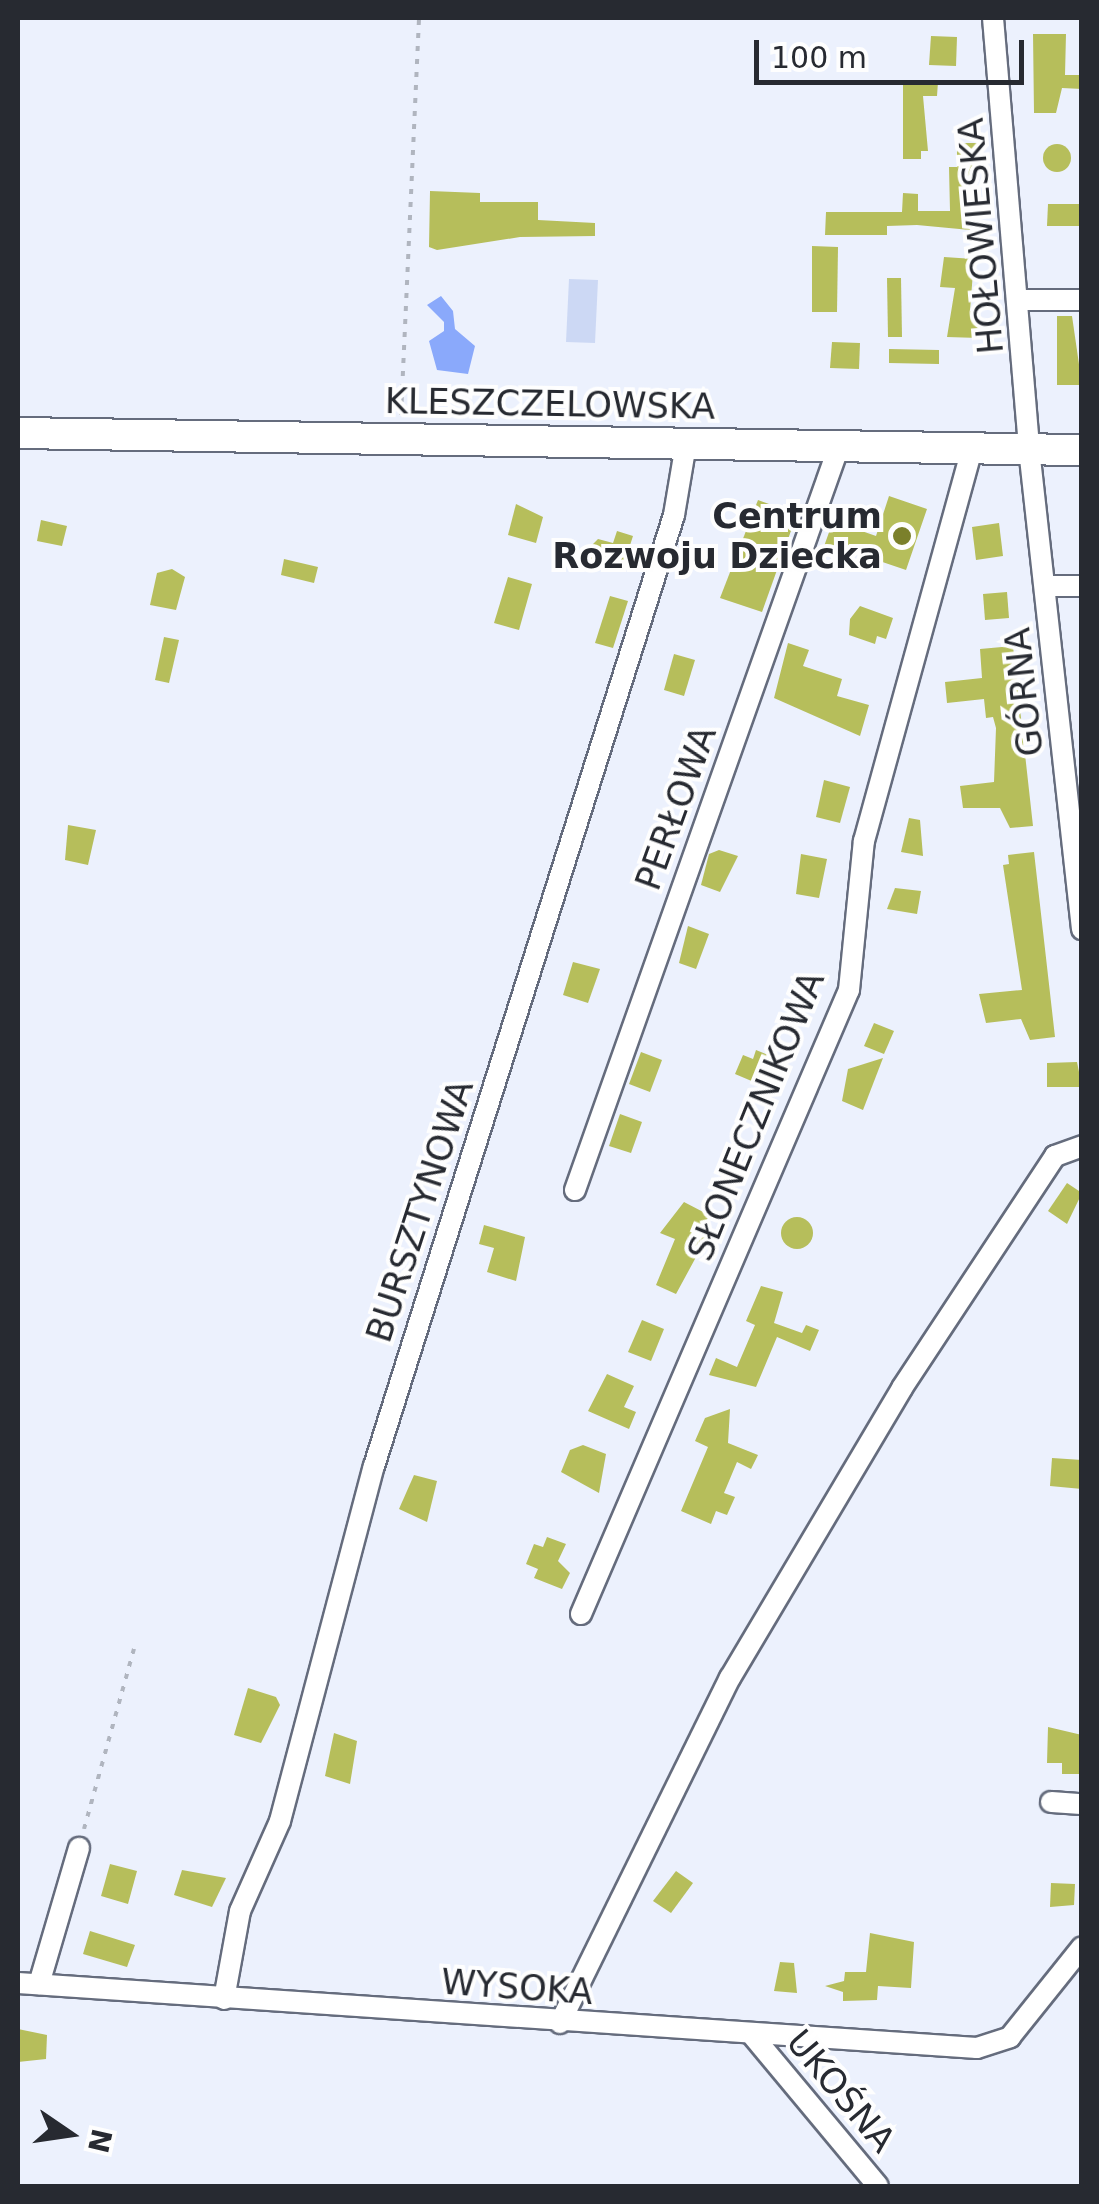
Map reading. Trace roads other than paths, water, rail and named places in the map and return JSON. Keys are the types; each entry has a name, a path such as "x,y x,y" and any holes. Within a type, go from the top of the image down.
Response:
{"main road":[{"name":"KLESZCZELOWSKA","path":"18,433 1082,450"}],"street":[{"name":"HOŁOWIESKA","path":"993,18 1021,300 1029,450"},
{"path":"1021,300 1082,300"},
{"name":"BURSZTYNOWA","path":"224,2000 240,1911 280,1821 374,1466 674,515 686,444"},
{"name":"PERŁOWA","path":"575,1190 839,446"},
{"name":"SŁONECZNIKOWA","path":"581,1614 849,990 864,841 972,448"},
{"name":"GÓRNA","path":"1029,450 1075,805 1082,929"},
{"path":"1046,586 1082,586"},
{"path":"560,2023 730,1678 902,1388 1055,1156 1082,1146"},
{"path":"1052,1802 1082,1804"},
{"path":"28,1984 79,1848"},
{"name":"WYSOKA","path":"28,1984 560,2023 977,2048 1010,2037 1082,1947"},
{"name":"UKOŚNA","path":"753,2036 878,2186"}],"water":[{"path":"441,296 453,311 455,329 475,346 468,374 437,370 429,341 444,331 444,322 427,305"}],"place":[{"name":"Centrum Rozwoju Dziecka","path":"902,536"}]}
